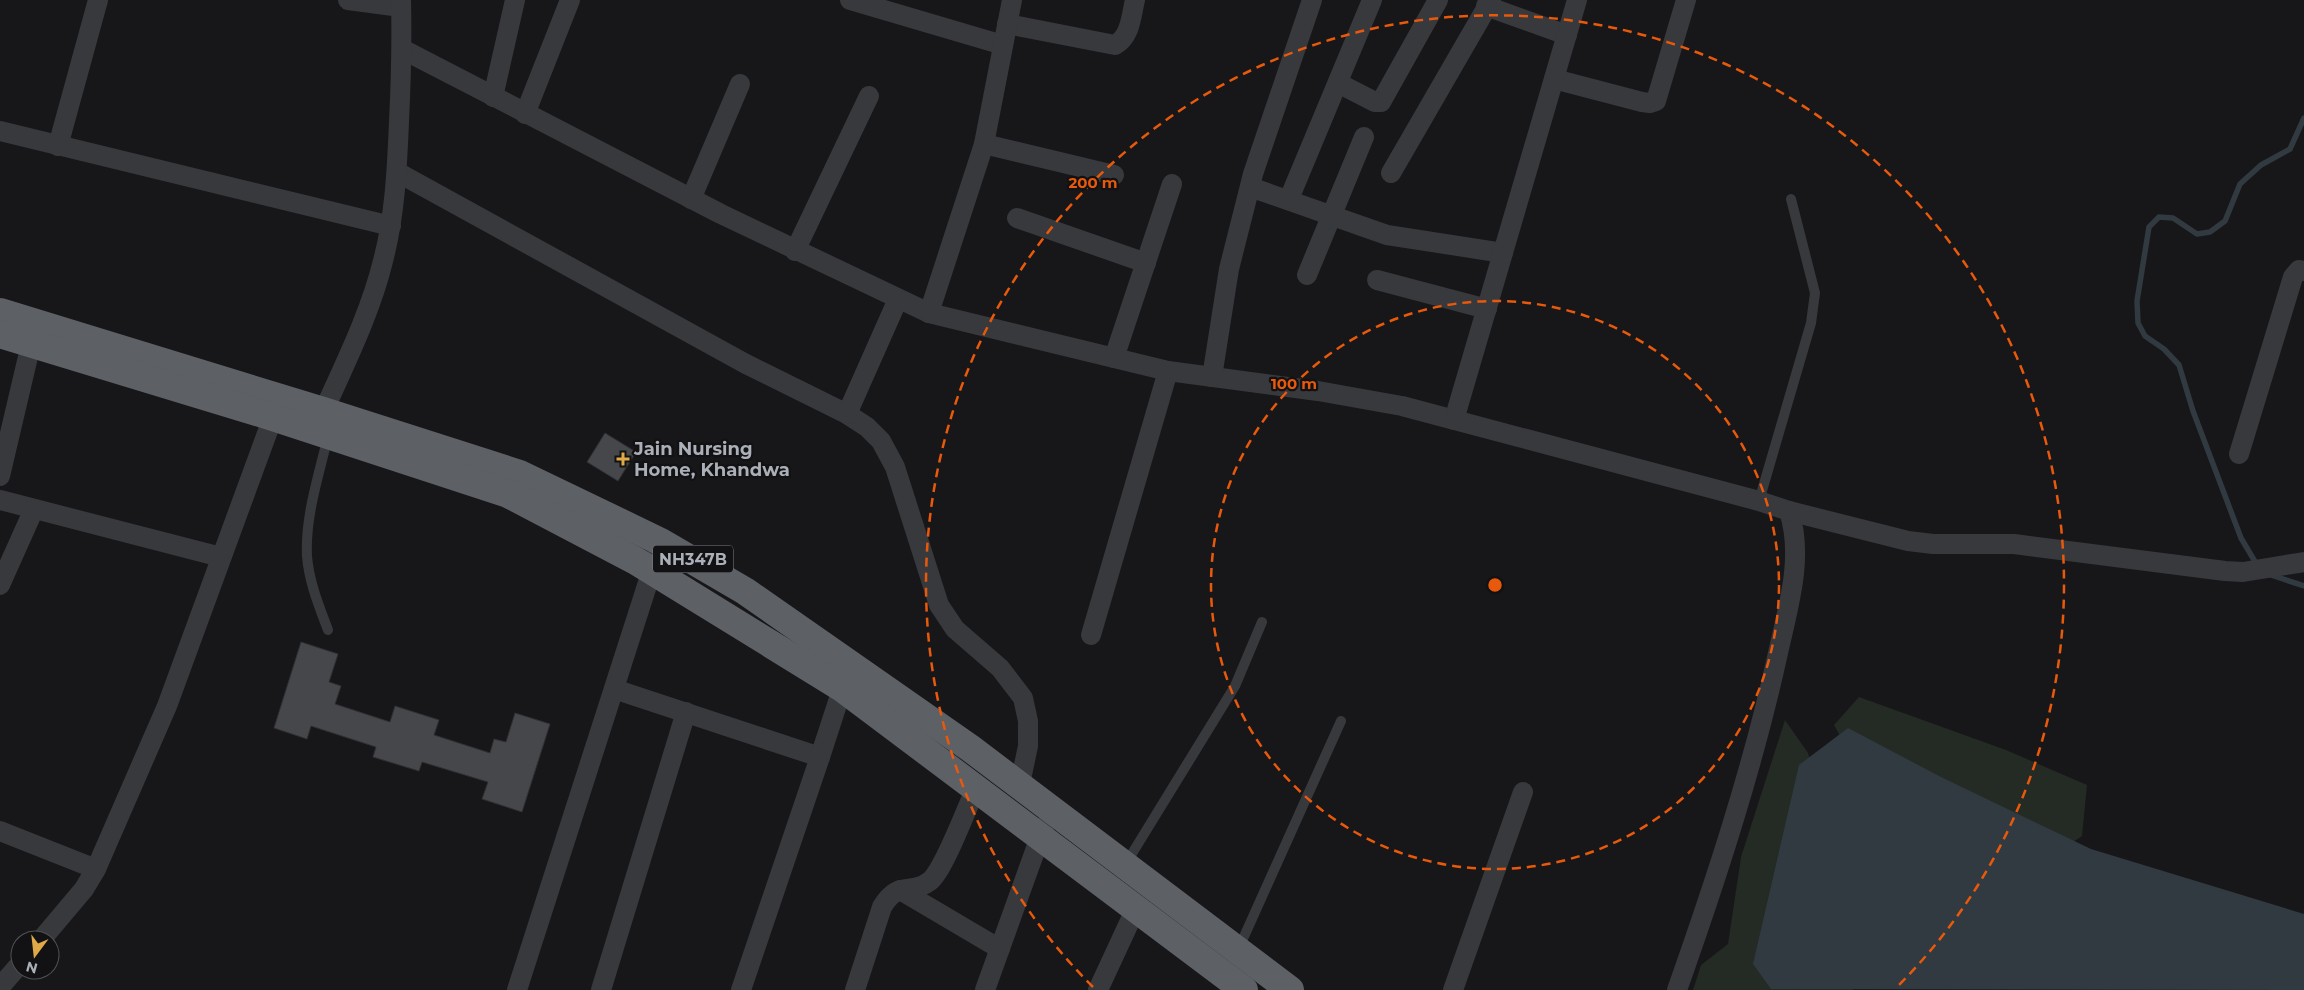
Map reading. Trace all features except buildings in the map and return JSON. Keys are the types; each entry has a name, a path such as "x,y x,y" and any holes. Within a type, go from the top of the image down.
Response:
{"highway":[{"name":"NH347B","path":"0,312 508,494 534,494 661,542 745,591 976,788 1041,836 1118,876 1136,908 1234,969 1290,990"},
{"name":"NH347B","path":"0,334 273,417 322,426"},
{"name":"NH347B","path":"534,494 652,571 846,677 1020,784 1050,807 1118,876 1234,969"}],"street":[{"path":"58,146 98,0"},
{"path":"322,426 370,303 383,262 391,226 397,172 402,49 401,4 348,0"},
{"path":"493,97 515,0"},
{"path":"525,114 570,0"},
{"path":"850,0 1003,45"},
{"path":"928,313 984,144 1012,0"},
{"path":"1007,24 1115,45 1124,40 1135,0"},
{"path":"1212,377 1229,269 1250,187 1312,0"},
{"path":"1289,200 1372,0"},
{"path":"1338,83 1375,102 1381,102 1438,0"},
{"path":"1454,420 1577,0"},
{"path":"1554,79 1642,102 1650,103 1656,101 1686,0"},
{"path":"1391,173 1488,3 1567,34"},
{"path":"402,49 691,199 928,313 1168,371 1318,391 1402,406 1759,501 1789,511 1908,541 1933,544 2014,544 2242,572 2304,562"},
{"path":"691,199 740,84"},
{"path":"795,250 869,96"},
{"path":"0,131 391,226"},
{"path":"1307,275 1364,137"},
{"path":"984,144 1114,175"},
{"path":"397,172 746,364 847,414 867,427 881,441 895,467 939,605 955,629 1000,668 1023,698 1028,722 1028,746 1020,784"},
{"path":"1114,358 1172,184"},
{"path":"1250,187 1387,235 1503,253"},
{"path":"1017,218 1146,263"},
{"path":"2239,454 2293,277 2299,270 2304,271"},
{"path":"1377,280 1487,309"},
{"path":"847,414 898,299"},
{"path":"0,476 30,344"},
{"path":"1091,635 1168,371"},
{"path":"49,930 84,889 96,869 167,706 273,417"},
{"path":"0,500 221,557"},
{"path":"0,586 34,508"},
{"path":"1677,990 1698,932 1762,729 1796,561 1794,528 1789,511"},
{"path":"517,990 661,542"},
{"path":"741,990 846,677"},
{"path":"614,688 820,757"},
{"path":"601,990 686,712"},
{"path":"855,990 882,907 890,895 900,890 920,887 931,880 940,868 976,788"},
{"path":"1453,990 1523,792"},
{"path":"985,990 1050,807"},
{"path":"0,831 96,869"},
{"path":"900,890 1000,949"},
{"path":"1098,990 1136,908"},
{"path":"0,987 10,976"}],"lane":[{"path":"1759,501 1811,323 1815,293 1791,199"},
{"path":"322,426 307,557 314,593 328,630"},
{"path":"1118,876 1235,686 1262,622"},
{"path":"1234,969 1341,721"}],"shaded area":[{"path":"1859,697 2006,750 2087,785 2082,836 2060,851 1859,770 1834,725"},
{"path":"1785,720 1808,753 1815,778 1853,990 1693,990 1701,965 1728,944 1741,857"},
{"path":"1848,728 1941,777 2091,849 2304,914 2304,990 1771,989 1753,964 1799,765"}],"waterway":[{"path":"2257,565 2241,538 2193,411 2179,365 2164,349 2145,336 2138,323 2137,301 2149,227 2159,217 2173,218 2197,234 2210,232 2225,221 2240,184 2261,165 2290,149 2304,118"},
{"path":"2268,574 2304,586"}],"place":[{"name":"Jain Nursing Home, Khandwa","path":"623,459"}]}
